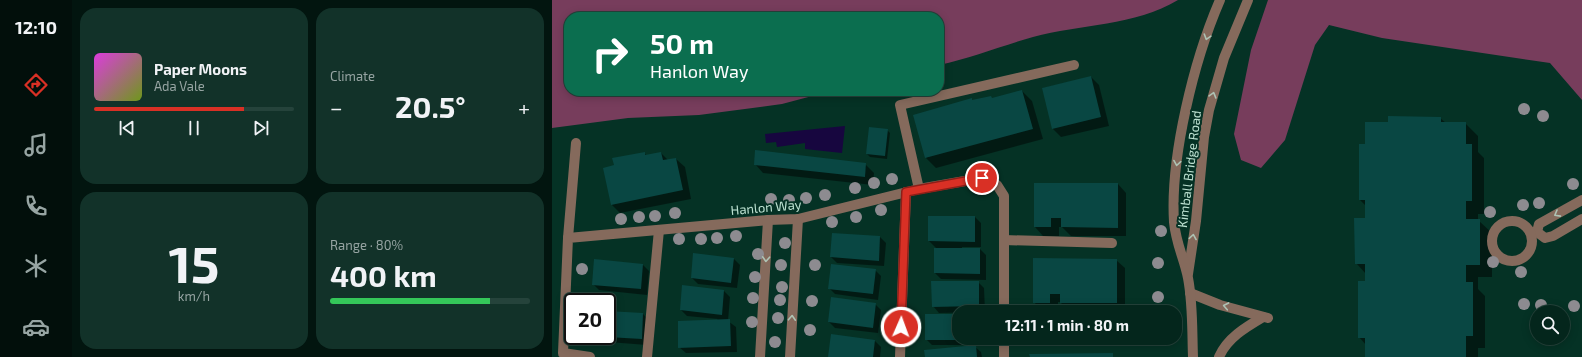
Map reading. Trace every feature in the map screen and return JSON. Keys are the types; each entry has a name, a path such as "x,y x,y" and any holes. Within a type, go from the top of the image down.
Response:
{"street":[{"name":"Kimball Bridge Road","path":"1193,357 1190,293 1187,276 1176,242 1174,220 1176,168 1190,92 1220,0"},
{"name":"Kimball Bridge Road","path":"1187,276 1196,221 1204,137 1209,110 1224,58 1248,0"},
{"path":"944,94 1074,65"},
{"path":"919,189 900,104 936,96"},
{"path":"576,143 568,238 563,355 590,357"},
{"name":"Hanlon Way","path":"568,238 768,220 798,219 919,189 982,178 997,185 1004,196 1004,305"},
{"path":"900,357 906,192"},
{"path":"1582,200 1539,224 1534,234 1529,252 1518,261 1504,260 1494,251 1492,245 1494,231 1505,222 1519,222 1534,234 1545,238 1553,236 1582,219"},
{"path":"790,357 798,219"},
{"path":"760,357 768,220"},
{"path":"647,357 659,230"},
{"path":"1004,240 1112,243"},
{"path":"1190,293 1220,305 1265,317 1243,329 1224,346 1219,357"},
{"path":"1004,345 1004,357"}],"shaded area":[{"path":"552,0 1178,0 1161,9 1126,20 1033,37 944,64 944,12 564,12 564,96 812,96 782,104 699,115 628,118 552,128"},
{"path":"1268,0 1582,0 1582,100 1550,63 1382,38 1329,25 1315,45 1285,140 1261,168 1241,160 1234,134 1251,50"},
{"path":"845,126 842,153 805,149 805,143 777,147 776,142 766,143 765,134"}],"building":[{"path":"1091,76 1101,117 1052,129 1042,88"},
{"path":"1022,90 1033,129 925,158 913,115 972,98 972,100 991,96 992,98"},
{"path":"1388,116 1441,117 1441,122 1466,122 1466,144 1472,144 1472,201 1466,201 1466,219 1480,219 1480,265 1466,265 1466,282 1473,282 1473,336 1466,336 1466,357 1365,357 1365,338 1358,338 1358,281 1365,281 1365,264 1355,264 1354,218 1365,218 1365,200 1359,200 1359,144 1365,144 1365,122 1388,122"},
{"path":"869,127 888,129 885,156 866,154"},
{"path":"755,150 866,163 865,177 754,165"},
{"path":"645,152 645,155 661,152 663,160 676,158 683,190 611,205 603,168 614,165 612,158"},
{"path":"1034,183 1118,183 1118,228 1061,227 1061,218 1051,218 1051,227 1034,227"},
{"path":"928,216 975,216 975,242 928,241"},
{"path":"832,233 880,236 879,261 830,257"},
{"path":"934,248 980,248 980,274 934,273"},
{"path":"693,253 734,258 731,283 691,278"},
{"path":"1033,258 1117,259 1117,303 1060,303 1060,294 1050,294 1050,303 1033,303"},
{"path":"594,259 643,264 641,289 592,285"},
{"path":"831,264 876,269 873,294 828,289"},
{"path":"931,281 979,281 979,305 932,307"},
{"path":"682,285 724,290 722,315 680,310"},
{"path":"831,297 876,303 873,328 828,322"},
{"path":"616,312 643,313 642,339 616,338"},
{"path":"925,314 952,314 952,340 925,340"},
{"path":"730,319 731,346 678,348 678,321"},
{"path":"831,334 875,340 873,357 828,357"},
{"path":"976,345 977,357 925,357 924,350"},
{"path":"1113,353 1113,357 1030,357 1029,354"}],"route":[{"path":"901,327 906,192 982,178"}]}
